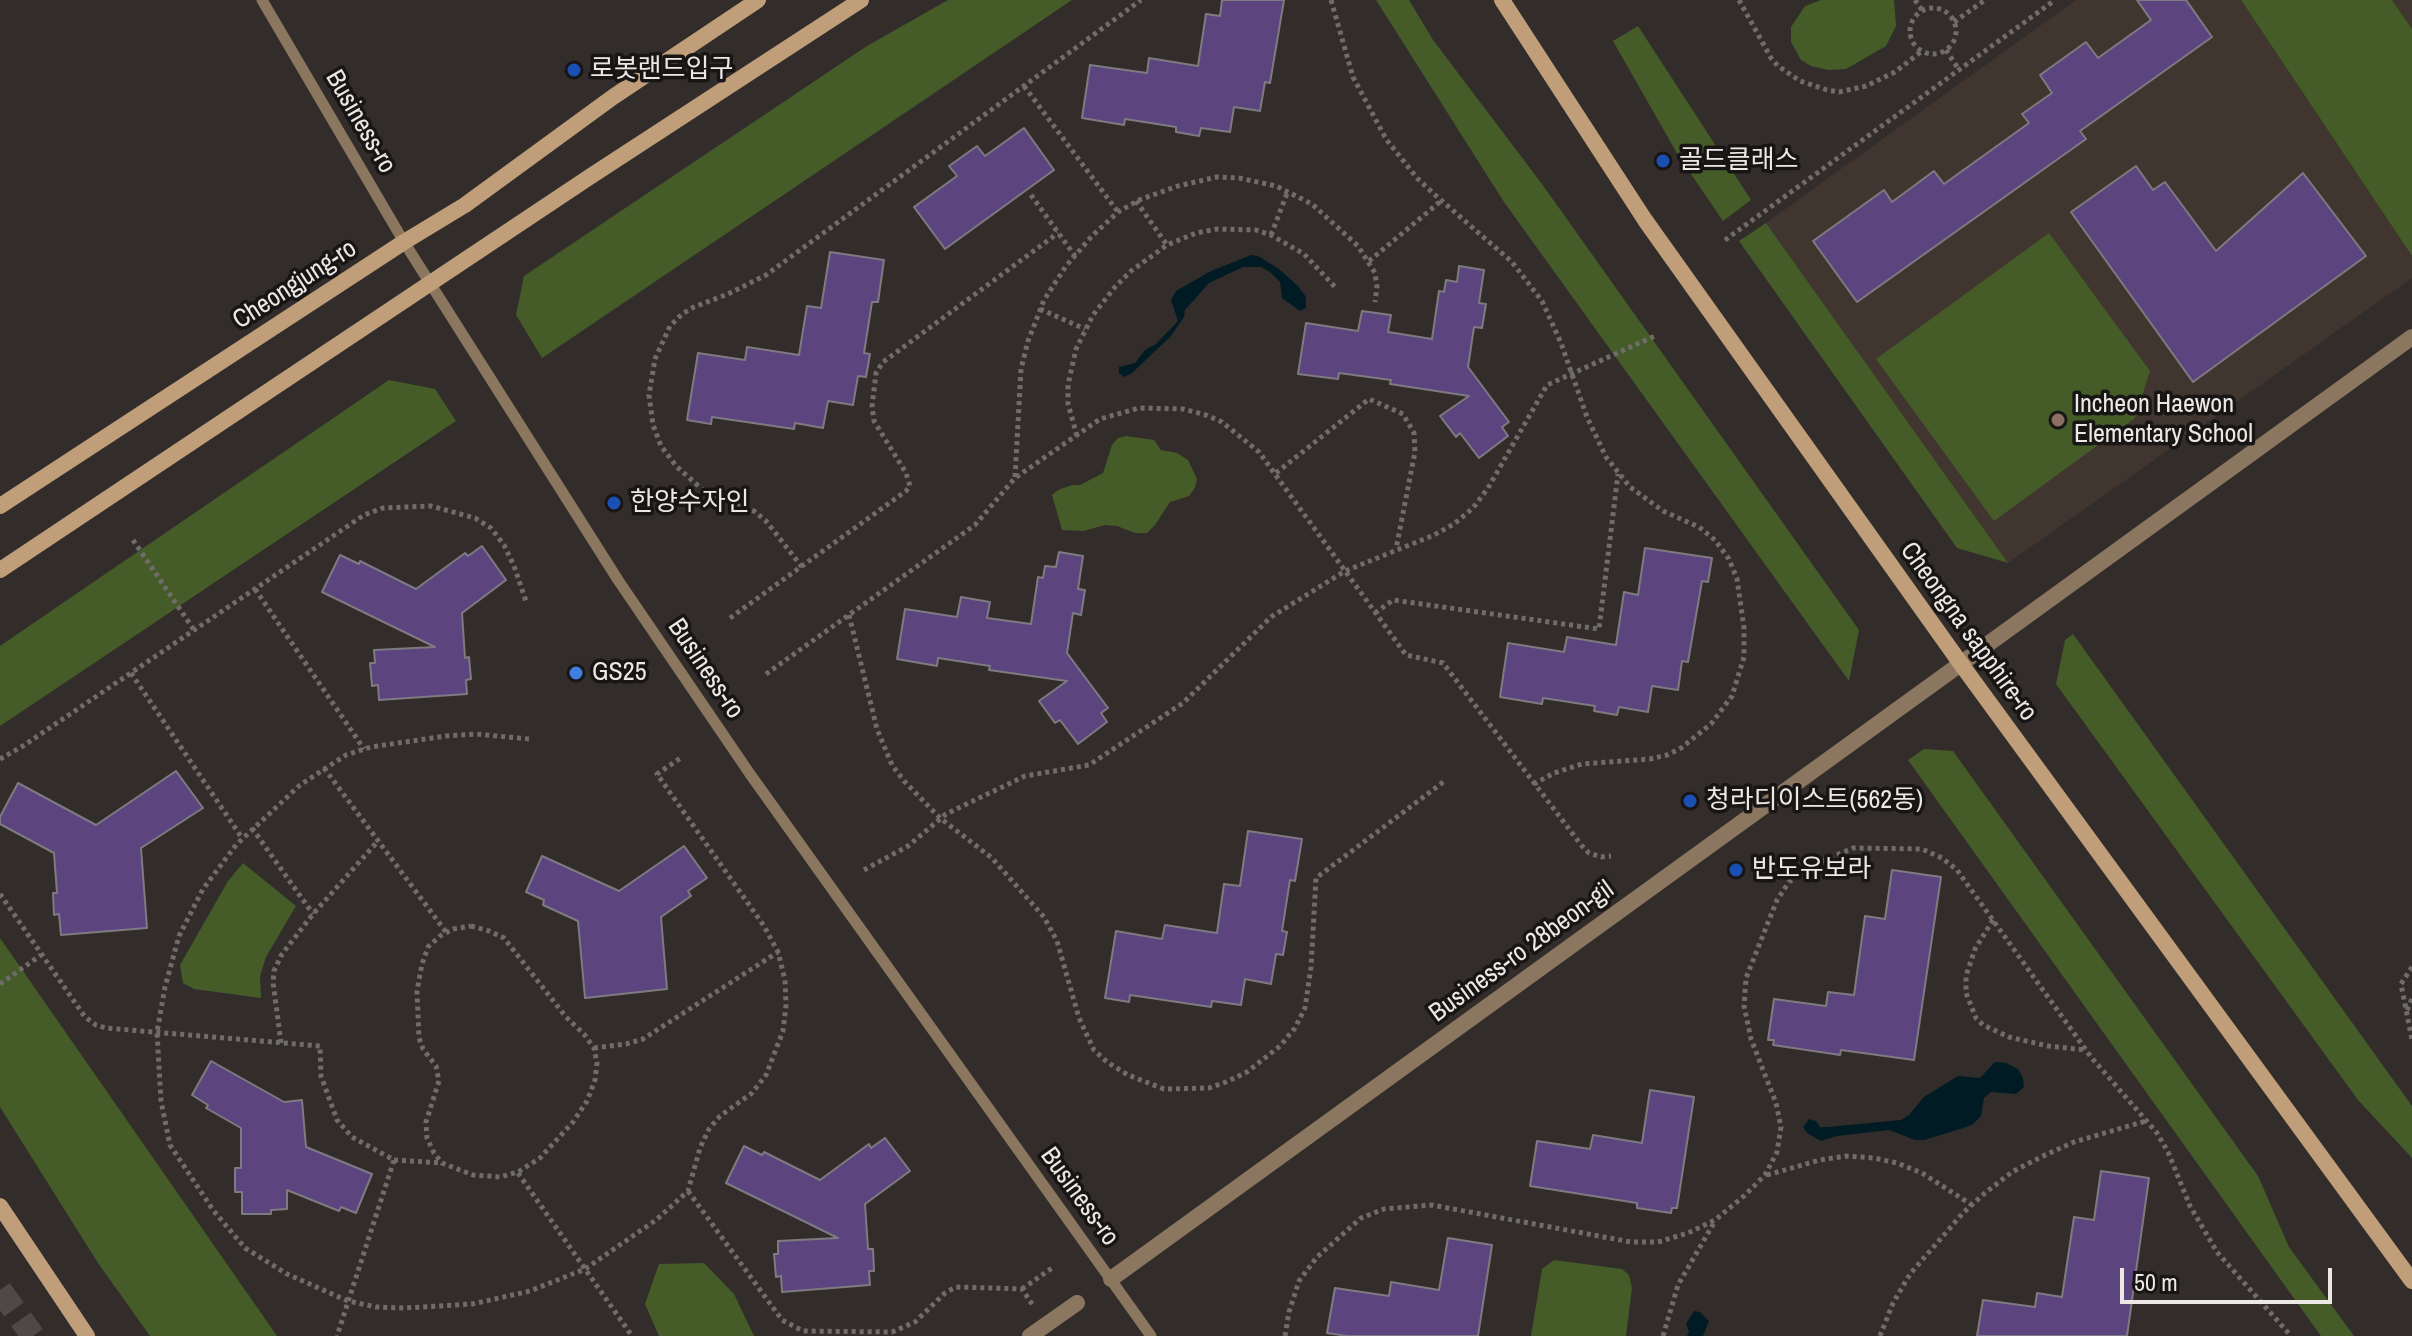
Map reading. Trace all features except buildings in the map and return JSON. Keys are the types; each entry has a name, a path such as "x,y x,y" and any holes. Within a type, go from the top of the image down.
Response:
{"main road":[{"name":"Cheongjung-ro","path":"0,506 465,205 613,97 758,0"},
{"path":"0,570 861,0"},
{"name":"Cheongna sapphire-ro","path":"1502,0 1645,220 1961,664 2412,1281"},
{"path":"0,1206 87,1336"}],"street":[{"name":"Business-ro 28beon-gil","path":"1111,1279 2412,337"},
{"path":"1030,1336 1077,1303"}],"lane":[{"name":"Business-ro","path":"262,0 404,242 593,541 732,747 1151,1336"}],"path":[{"path":"802,567 766,521 754,511 710,496 677,467 661,446 653,425 649,395 655,359 662,340 682,314 766,275 1141,0"},
{"path":"1331,0 1353,77 1368,108 1400,158 1441,201 1492,242 1529,281 1553,322 1596,439 1618,473 1630,487 1663,511 1699,527 1715,540 1729,559 1737,579 1744,628 1744,657 1740,676 1724,709 1711,724 1681,748 1650,759 1582,764 1554,773 1534,784"},
{"path":"1739,0 1778,66 1800,81 1827,90 1853,90 1866,86 1895,72 1922,51"},
{"path":"1915,0 1922,10"},
{"path":"1954,22 1985,0"},
{"path":"1725,240 2055,0"},
{"path":"1937,8 1950,15 1955,37 1946,50 1932,54 1922,51 1913,43 1910,29 1916,15 1922,10 1937,8"},
{"path":"1946,50 1959,70"},
{"path":"1024,86 1118,212"},
{"path":"1015,478 1021,369 1040,309 1055,282 1092,236 1118,212 1136,201 1178,186 1217,177 1258,181 1288,191 1312,204 1330,219 1369,261 1377,287 1375,302"},
{"path":"1271,235 1288,191"},
{"path":"1031,195 1075,256"},
{"path":"1136,201 1167,245"},
{"path":"1369,261 1441,201"},
{"path":"1077,436 1068,404 1068,385 1070,369 1085,329 1115,287 1167,245 1196,233 1217,229 1256,230 1304,254 1336,288"},
{"path":"730,618 910,486 906,473 874,421 872,407 876,373 883,362 1058,233"},
{"path":"1040,309 1085,329"},
{"path":"864,870 908,846 940,818 1025,776 1089,765 1183,703 1271,617 1345,571 1454,524 1473,508 1488,488 1547,385 1657,335"},
{"path":"1276,473 1369,399 1403,414 1414,433 1415,452 1396,550"},
{"path":"766,674 975,525 1015,478 1100,419 1139,408 1183,409 1222,422 1259,452 1406,655 1443,663 1582,846 1589,853 1611,856"},
{"path":"1375,613 1393,600 1599,629 1618,473"},
{"path":"0,759 364,515 383,508 431,506 475,518 491,528 514,566 527,604"},
{"path":"133,540 194,630"},
{"path":"255,589 364,749"},
{"path":"849,615 877,729 892,765 940,818 992,858 1044,917 1057,941 1079,1018 1094,1050 1107,1062 1143,1083 1164,1089 1186,1091 1209,1088 1247,1072 1265,1060 1287,1037 1305,1008 1309,990 1316,878 1446,780"},
{"path":"131,673 242,838"},
{"path":"529,739 476,734 410,740 346,755 300,785 242,838 203,889 179,936 157,1032 161,1101 170,1145 213,1210 245,1248 266,1262 348,1301 376,1307 405,1308 472,1304 530,1291 585,1269 644,1230 688,1191 700,1148 709,1129 720,1116 752,1093 766,1075 783,1031 786,1006 785,980 778,952 764,926 657,774 682,757"},
{"path":"324,768 446,932"},
{"path":"252,828 313,914"},
{"path":"281,1043 273,982 274,971 282,954 378,841"},
{"path":"1285,1336 1299,1281 1317,1257 1361,1218 1384,1209 1432,1205 1631,1242 1658,1242 1688,1233 1715,1220 1765,1175 1777,1152 1781,1127 1776,1103 1751,1039 1744,1006 1746,978 1777,900 1789,882 1809,867 1853,848 1922,849 1942,858 1957,870 2086,1050 2168,1152 2190,1206 2217,1252 2291,1336"},
{"path":"0,894 85,1017 96,1025 320,1046 321,1076 337,1120 352,1137 394,1160 442,1163 473,1175 500,1177 518,1172 549,1148 573,1122 587,1101 597,1063 594,1048 504,938 471,926 446,932 428,947 422,964 417,991 419,1038 436,1066 439,1081 429,1106 427,1138 442,1163"},
{"path":"1993,920 1969,961 1966,976 1966,993 1976,1018 1983,1025 2009,1037 2086,1050"},
{"path":"594,1048 643,1039 778,952"},
{"path":"0,984 41,955"},
{"path":"2412,967 2401,984 2412,1040"},
{"path":"2407,1011 2412,999"},
{"path":"1880,1336 1893,1303 1910,1274 1972,1205 2012,1172 2074,1142 2146,1121"},
{"path":"1765,1175 1820,1160 1846,1156 1874,1158 1922,1173 1972,1205"},
{"path":"337,1336 394,1160"},
{"path":"518,1172 632,1336"},
{"path":"688,1191 782,1320 803,1331 828,1334 892,1332 915,1322 945,1293 956,1287 1022,1289 1052,1268"},
{"path":"1663,1336 1678,1285 1715,1220"},
{"path":"1022,1289 1047,1324"}],"shaded area":[{"name":"Incheon Haewon Elementary School","path":"2076,0 2241,0 2412,256 2412,278 2008,563 1766,223"},
{"path":"2392,0 2412,0 2412,29"}],"green space":[{"path":"948,0 1072,0 542,358 516,315 524,276 867,46"},
{"path":"1376,0 1409,0 1433,40 1542,184 1859,630 1849,681 1504,202"},
{"path":"1821,0 1894,0 1896,26 1886,46 1846,69 1828,70 1801,60 1791,42 1791,27 1805,6"},
{"path":"2241,0 2392,0 2412,29 2412,256"},
{"path":"1638,26 1751,200 1723,221 1678,155 1613,41"},
{"path":"1766,223 2008,563 1957,548 1739,241"},
{"path":"2049,233 2150,371 2135,418 1994,521 1876,359"},
{"path":"389,380 435,389 456,421 0,726 0,646"},
{"path":"1126,436 1154,440 1161,450 1177,453 1188,460 1197,479 1195,488 1189,496 1170,502 1147,533 1105,525 1083,531 1062,530 1052,495 1103,473 1112,445 1118,438"},
{"path":"2073,634 2412,1106 2412,1158 2358,1100 2056,684 2065,640"},
{"path":"1924,749 1953,751 2258,1176 2289,1247 2354,1336 2321,1336 1908,760"},
{"path":"243,863 296,906 266,957 260,976 261,998 194,989 183,983 180,965 228,881"},
{"path":"0,938 277,1336 150,1336 98,1263 0,1107"},
{"path":"1554,1260 1622,1269 1629,1275 1632,1288 1626,1336 1531,1336 1542,1269"},
{"path":"704,1263 734,1294 754,1336 659,1336 645,1304 659,1264"}],"water":[{"path":"1251,255 1279,269 1298,286 1306,297 1306,308 1300,311 1282,298 1280,282 1270,272 1261,267 1243,267 1209,283 1185,310 1184,317 1170,337 1132,373 1124,377 1119,373 1119,367 1135,363 1178,321 1171,300 1176,291 1211,271"},
{"path":"1995,1062 2018,1069 2024,1087 2016,1094 1991,1092 1984,1098 1981,1116 1972,1125 1924,1140 1915,1140 1889,1130 1821,1141 1803,1127 1809,1119 1816,1121 1820,1127 1901,1120 1924,1097 1958,1076 1980,1078"},
{"path":"1694,1311 1700,1312 1709,1321 1703,1336 1687,1336 1689,1331 1686,1324"}],"tunnel":[{"path":"0,1290 33,1336"}],"place":[{"name":"로봇랜드입구","path":"574,70"},
{"name":"골드클래스","path":"1663,161"},
{"name":"Incheon Haewon Elementary School","path":"2058,420"},
{"name":"한양수자인","path":"614,503"},
{"name":"GS25","path":"576,673"},
{"name":"청라디이스트(562동)","path":"1690,801"},
{"name":"반도유보라","path":"1736,870"}]}
